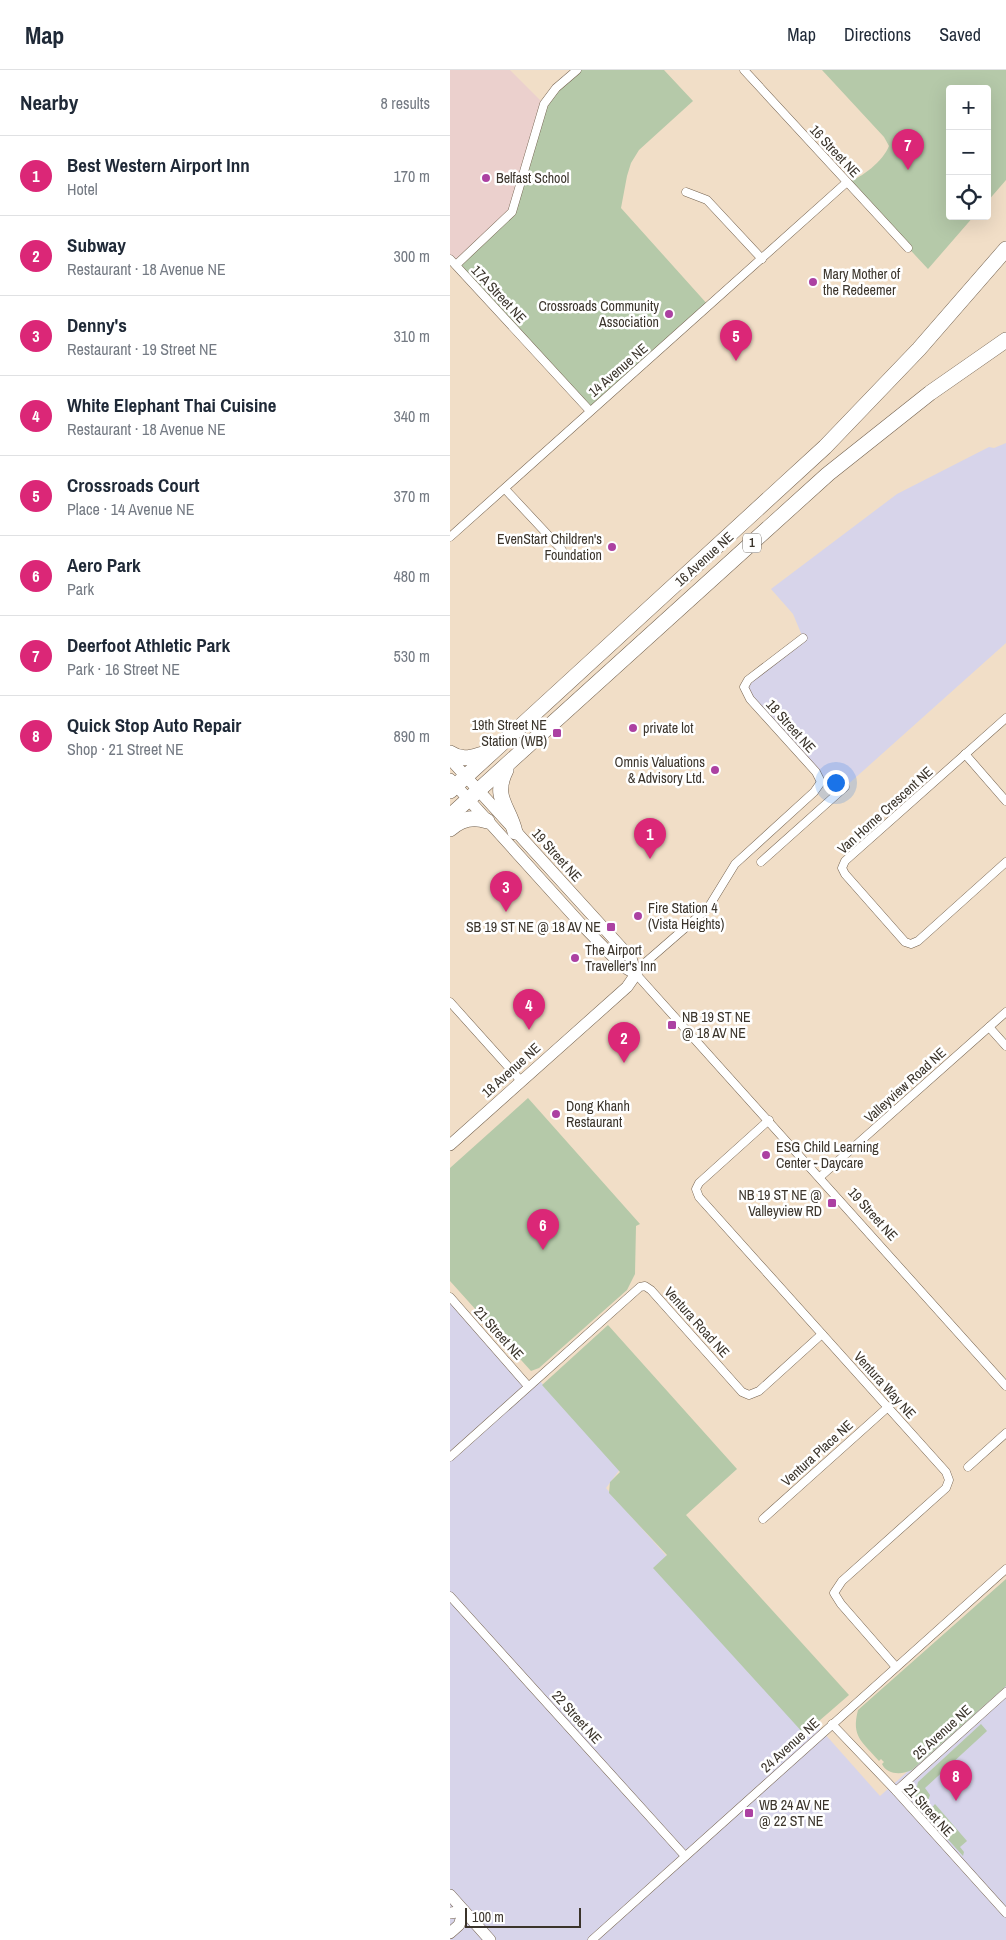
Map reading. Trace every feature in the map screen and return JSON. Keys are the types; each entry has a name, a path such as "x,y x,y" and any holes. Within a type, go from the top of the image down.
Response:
{"highway":[{"name":"16 Avenue NE","path":"456,783 494,751 783,487 850,422 919,349 1006,249"},
{"name":"16 Avenue NE","path":"450,816 511,763 580,698 828,474 930,393 1006,340"},
{"path":"450,753 459,758 466,759 494,751"},
{"path":"511,763 500,782 500,792 503,803 512,818 515,832"},
{"path":"450,829 461,821 470,818 480,818 487,821"}],"street":[{"path":"453,262 512,212 544,104 556,88 576,70"},
{"name":"16 Street NE","path":"744,70 908,248"},
{"name":"14 Avenue NE","path":"450,537 847,182"},
{"path":"686,192 707,200 762,259"},
{"name":"17A Street NE","path":"453,262 590,411"},
{"path":"504,489 562,550"},
{"name":"18 Street NE","path":"803,638 748,680 744,687 750,699 816,772 821,782"},
{"name":"Van Horne Crescent NE","path":"1006,718 845,861 843,871 905,942 911,944 918,941 1006,862"},
{"path":"965,754 1006,800"},
{"name":"19 Street NE","path":"450,759 456,783 515,832 631,958 636,974"},
{"name":"18 Avenue NE","path":"450,1145 627,987 646,962 708,908 735,864 814,792 821,782"},
{"path":"762,862 846,787"},
{"name":"19 Street NE","path":"474,796 487,821 581,924 622,966 636,974 1006,1386"},
{"path":"450,1002 521,1081"},
{"name":"Valleyview Road NE","path":"820,1177 1006,1012"},
{"path":"989,1027 1006,1046"},
{"name":"Ventura Way NE","path":"769,1120 699,1182 696,1189 699,1197 946,1472 949,1480 946,1488 842,1581 834,1593 841,1604 896,1667"},
{"name":"Ventura Road NE","path":"528,1386 640,1286 651,1290 742,1392 749,1395 759,1391 822,1334"},
{"name":"21 Street NE","path":"450,1297 528,1386"},
{"path":"450,1457 528,1386"},
{"name":"Ventura Place NE","path":"763,1518 888,1407"},
{"path":"968,1467 1006,1433"},
{"name":"24 Avenue NE","path":"592,1940 1006,1569"},
{"name":"22 Street NE","path":"450,1596 685,1856"},
{"name":"25 Avenue NE","path":"896,1791 1006,1692"},
{"name":"21 Street NE","path":"832,1724 896,1791 1006,1913"},
{"path":"450,1895 490,1940"},
{"path":"450,1913 464,1911"},
{"path":"450,1933 459,1925 464,1911"}],"shaded area":[{"name":"Belfast School","path":"450,70 510,70 544,104 515,203 456,265 450,259"},
{"path":"1006,443 1006,643 845,787 821,782 746,693 748,680 803,638 793,614 771,589 897,494 989,447 994,448"},
{"path":"450,1297 528,1386 537,1378 621,1468 606,1488 880,1796 1006,1684 1006,1940 450,1940"}],"green space":[{"path":"577,70 664,70 693,101 639,150 631,163 621,208 709,306 590,411 456,265 506,218 544,104"},
{"path":"822,70 1006,70 1006,180 991,197 991,85 946,85 946,220 971,220 928,269 847,182 859,177 882,157 889,146 884,137"},
{"path":"528,1098 640,1224 636,1226 635,1274 627,1290 539,1368 531,1371 450,1281 450,1168"},
{"path":"608,1325 737,1469 686,1515 849,1695 804,1734 653,1568 667,1555 609,1493 610,1482 620,1472 542,1385"},
{"path":"1006,1579 1006,1686 912,1770 904,1773 895,1773 887,1770 882,1764 884,1762 881,1759 879,1761 857,1733 856,1719 858,1710"},
{"path":"981,1724 987,1731 925,1788 930,1795 928,1801 920,1808 915,1795 918,1782"},
{"path":"935,1804 967,1841 960,1847 964,1852 963,1856 926,1815"}],"place":[{"name":"Deerfoot Athletic Park","path":"908,170"},
{"name":"Belfast School","path":"486,178"},
{"name":"Mary Mother of the Redeemer","path":"813,282"},
{"name":"Crossroads Community Association","path":"669,314"},
{"name":"Crossroads Court","path":"736,361"},
{"name":"EvenStart Children's Foundation","path":"612,547"},
{"name":"private lot","path":"633,728"},
{"name":"19th Street NE Station (WB)","path":"557,733"},
{"name":"Omnis Valuations & Advisory Ltd.","path":"715,770"},
{"name":"Best Western Airport Inn","path":"650,859"},
{"name":"Denny's","path":"506,912"},
{"name":"Fire Station 4 (Vista Heights)","path":"638,916"},
{"name":"SB 19 ST NE @ 18 AV NE","path":"611,927"},
{"name":"The Airport Traveller's Inn","path":"575,958"},
{"name":"NB 19 ST NE @ 18 AV NE","path":"672,1025"},
{"name":"White Elephant Thai Cuisine","path":"529,1030"},
{"name":"Subway","path":"624,1063"},
{"name":"Dong Khanh Restaurant","path":"556,1114"},
{"name":"ESG Child Learning Center - Daycare","path":"766,1155"},
{"name":"NB 19 ST NE @ Valleyview RD","path":"832,1203"},
{"name":"Aero Park","path":"543,1250"},
{"name":"Quick Stop Auto Repair","path":"956,1801"},
{"name":"WB 24 AV NE @ 22 ST NE","path":"749,1813"}]}
